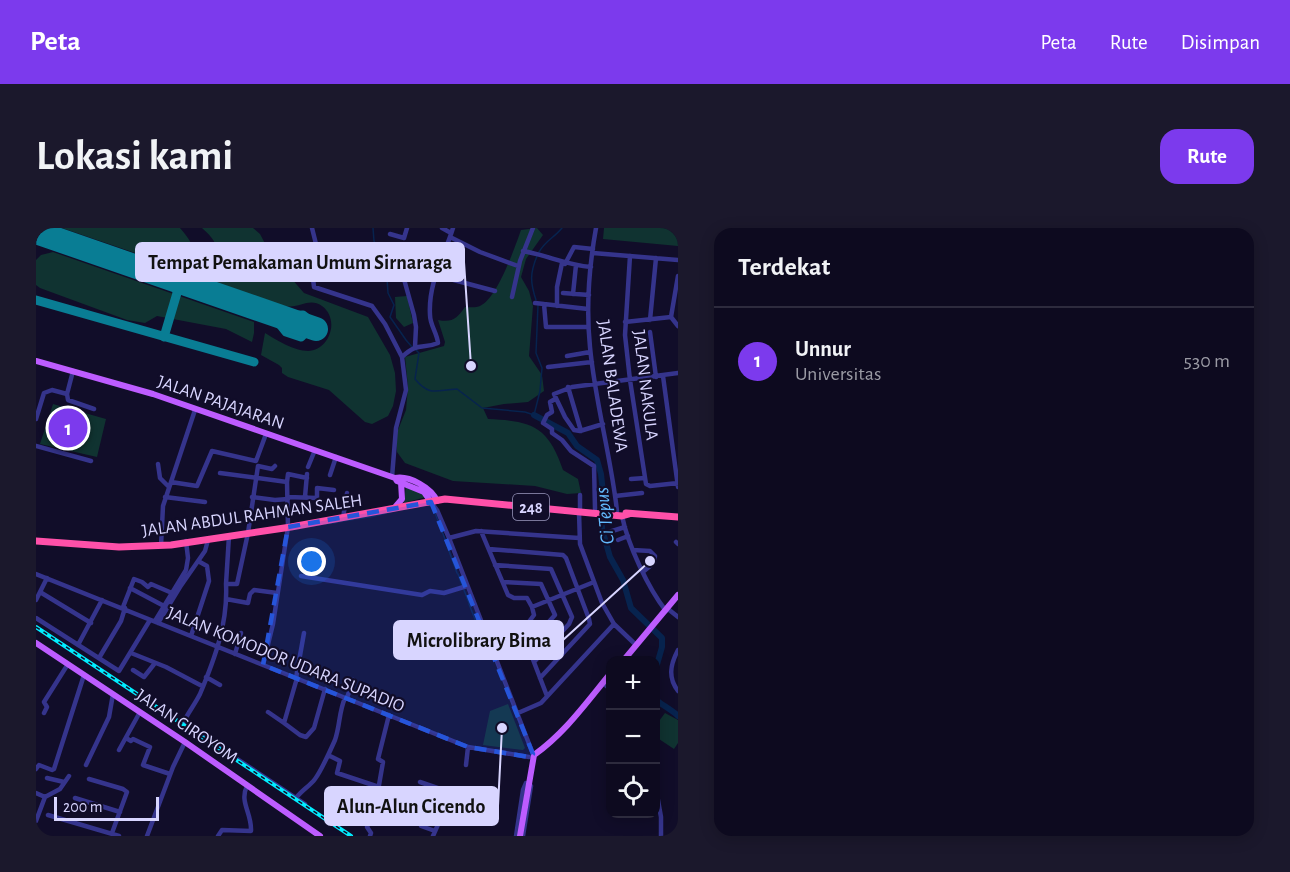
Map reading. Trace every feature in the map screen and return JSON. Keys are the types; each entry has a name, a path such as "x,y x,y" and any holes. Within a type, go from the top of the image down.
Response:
{"highway":[{"name":"JALAN PAJAJARAN","path":"434,500 450,495 479,497 579,510 678,517"},
{"name":"JALAN ABDUL RAHMAN SALEH","path":"36,541 119,547 161,546 343,518 434,500"},
{"name":"JALAN ABDUL RAHMAN SALEH","path":"380,511 434,500"}],"main road":[{"name":"JALAN PAJAJARAN","path":"36,361 153,394 325,453 396,479 424,492 434,500"},
{"path":"325,453 327,445"},
{"path":"396,479 402,499 396,506"},
{"path":"626,656 678,596"},
{"name":"JALAN CIROYOM","path":"36,643 185,742 320,836"},
{"path":"520,836 532,757 572,721 606,679"}],"street":[{"path":"312,228 316,244 312,270 314,287 372,306 385,324 402,357 406,390 396,428 396,479"},
{"path":"390,234 404,238 407,228"},
{"path":"442,228 480,252 518,266"},
{"path":"512,297 518,266 533,228"},
{"name":"JALAN BALADEWA","path":"596,228 591,267 588,327 615,496 623,514 633,550 667,610"},
{"path":"402,357 414,348 438,343 429,316 431,293 435,275 451,233"},
{"path":"557,306 557,287 564,263 574,247 630,256 678,260"},
{"path":"523,251 564,263 591,267"},
{"path":"315,254 363,257"},
{"name":"JALAN NAKULA","path":"630,256 625,322 630,380 645,478"},
{"path":"650,320 656,258"},
{"path":"573,294 576,265"},
{"path":"402,272 415,321 414,348"},
{"path":"435,275 495,291"},
{"path":"678,276 671,317 678,326"},
{"path":"563,293 589,295"},
{"path":"588,309 539,303 546,327 588,327"},
{"path":"625,322 671,317"},
{"path":"650,332 656,377"},
{"path":"567,356 591,352"},
{"path":"548,367 592,362"},
{"path":"74,370 67,394 70,401 94,409"},
{"path":"603,424 574,430 555,399 555,393 568,387 678,373"},
{"path":"631,479 645,478 649,486 678,485 663,376"},
{"path":"568,387 582,430"},
{"path":"36,419 44,393 52,390 67,394"},
{"path":"555,399 550,402 552,412 544,420 552,429 552,433 571,451 594,466 601,511"},
{"path":"161,546 165,497 195,410"},
{"path":"158,464 160,478 170,484 196,486 212,451 256,461 266,434"},
{"path":"36,446 91,460"},
{"path":"305,497 308,473 315,450"},
{"path":"330,476 336,457"},
{"path":"226,584 237,584 248,533 258,466 272,469 275,466"},
{"path":"220,473 287,482"},
{"path":"263,665 273,624 288,527 288,474 308,473"},
{"path":"252,497 275,500 317,498 317,488 334,490"},
{"path":"343,518 347,493"},
{"path":"615,496 642,493"},
{"path":"580,495 579,538 594,582 602,603 614,624 636,645"},
{"path":"165,497 205,502"},
{"path":"434,500 518,713 532,757"},
{"path":"609,532 625,527"},
{"path":"448,538 469,531 579,538"},
{"path":"481,531 509,597 527,598 532,607 534,615 522,631 547,696"},
{"path":"229,536 225,620 199,695 183,723 305,804"},
{"path":"618,540 628,536"},
{"path":"36,618 119,671 205,551 208,540"},
{"path":"154,621 187,566 186,542"},
{"path":"489,549 563,555 590,619 590,624 540,678"},
{"path":"633,550 650,551 655,556 654,563 644,571"},
{"path":"191,636 209,581 207,566 198,561"},
{"path":"495,565 551,569 563,594 572,621 534,662"},
{"name":"JALAN KOMODOR UDARA SUPADIO","path":"36,574 468,747 532,757"},
{"path":"301,576 423,595 430,591 444,593 466,586"},
{"path":"36,600 47,578"},
{"path":"99,658 121,621 130,588 136,579 148,587 151,584 172,593"},
{"path":"502,582 541,584 549,600 555,617 527,646"},
{"path":"532,607 594,582"},
{"path":"130,588 164,606"},
{"path":"226,599 248,603 250,594 254,590 277,593"},
{"path":"40,592 91,623"},
{"path":"78,645 102,600"},
{"path":"667,610 678,617"},
{"path":"518,713 541,703 614,624"},
{"path":"236,654 241,633"},
{"path":"285,721 297,678 304,633"},
{"path":"678,650 671,680 678,691"},
{"path":"131,653 202,686"},
{"path":"133,670 144,677 154,663"},
{"path":"44,713 47,707 44,702 68,664"},
{"path":"36,770 39,765 54,770 84,675"},
{"path":"206,677 220,685"},
{"path":"296,798 316,778 337,734 339,713 353,680"},
{"path":"268,712 285,721 300,735 306,737 314,728 325,689"},
{"path":"86,765 109,717 113,694"},
{"path":"119,750 140,712"},
{"path":"370,836 371,833 367,827 375,808 383,762 378,759 389,715"},
{"path":"126,738 150,746 143,765 170,774"},
{"path":"147,836 170,774 185,742"},
{"path":"466,765 468,747"},
{"path":"327,755 340,761 337,773 379,787"},
{"path":"36,821 45,797 60,789 69,776"},
{"path":"48,778 64,782"},
{"path":"89,779 126,791 127,795 112,833"},
{"path":"420,782 451,794 450,801 434,833 422,826 421,821"},
{"path":"520,836 523,790 528,783"},
{"path":"520,836 531,792 528,783"},
{"path":"218,836 222,830 251,831 243,796 247,786"},
{"path":"36,793 45,797"},
{"path":"75,798 120,812"},
{"path":"660,811 661,836"},
{"path":"48,815 119,836"}],"highlighted area":[{"path":"431,502 533,754 529,757 468,747 263,665 288,527"}],"green space":[{"path":"62,228 180,228 189,239 193,252 185,270"},
{"path":"202,228 253,228 260,234 271,255 304,293 368,317 390,355 395,373 396,391 388,416 372,424 365,422 329,390 288,377 282,373 279,365 261,355 265,333 286,345 303,351 316,349 327,340 331,326 330,318 322,306 317,304 291,306 278,304 216,282 214,266 217,249 210,236"},
{"path":"537,228 543,235 526,259 521,277 529,291 533,306 529,356 542,375 544,391 528,402 483,408 488,419 527,424 544,435 557,455 563,470 578,479 581,493 567,494 535,486 453,481 405,463 397,452 396,435 406,410 408,387 405,357 444,346 445,342 438,320 451,320 457,317 465,307 478,307 486,301 493,294 505,272 521,230"},
{"path":"604,228 678,228 678,246 603,239"},
{"path":"53,252 254,322 252,342 226,329 157,316 145,323 127,320 40,288 36,285 36,260 41,255"},
{"path":"407,296 413,323 404,327 396,318 395,297"},
{"path":"53,404 106,419 97,457 40,444"},
{"path":"406,485 424,492 426,497 404,503"},
{"path":"508,704 525,748 523,750 483,745 490,711"},
{"path":"665,713 678,720 678,743 674,749 660,740 660,720"}],"waterway":[{"path":"373,228 374,241 386,264 388,293 394,305 390,317 412,347"},
{"path":"539,252 562,228"},
{"path":"536,300 532,278 537,256"},
{"path":"416,350 419,353 415,379 425,388 434,391 457,389 482,408 534,415 540,391 542,368 536,353 538,305"},
{"name":"Ci Tepus","path":"534,415 568,433 577,446 597,460 603,492 602,529 610,557 623,580 631,608 662,638 659,656"},
{"path":"427,505 434,510 445,539"},
{"path":"370,517 395,511"},
{"path":"343,521 369,517"},
{"path":"334,523 343,521"},
{"path":"325,524 333,523"},
{"path":"445,540 457,573"},
{"path":"458,574 462,585"},
{"path":"464,590 469,603"},
{"path":"469,604 489,655"},
{"name":"Ci Tepus","path":"660,703 678,716"}],"taxiway":[{"path":"36,238 49,237"},
{"path":"164,337 177,293 176,286 169,278"},
{"path":"177,293 179,286 190,285"},
{"path":"36,300 254,362"},
{"path":"268,312 284,316 303,315 308,319 308,330 301,337 286,332 271,313"}],"runway":[{"path":"36,232 316,329"}],"railway":[{"path":"36,627 351,836"}],"place":[{"name":"Tempat Pemakaman Umum Sirnaraga","path":"471,366"},
{"name":"Unnur","path":"68,428"},
{"name":"Microlibrary Bima","path":"650,561"},
{"name":"Alun-Alun Cicendo","path":"502,728"}]}
